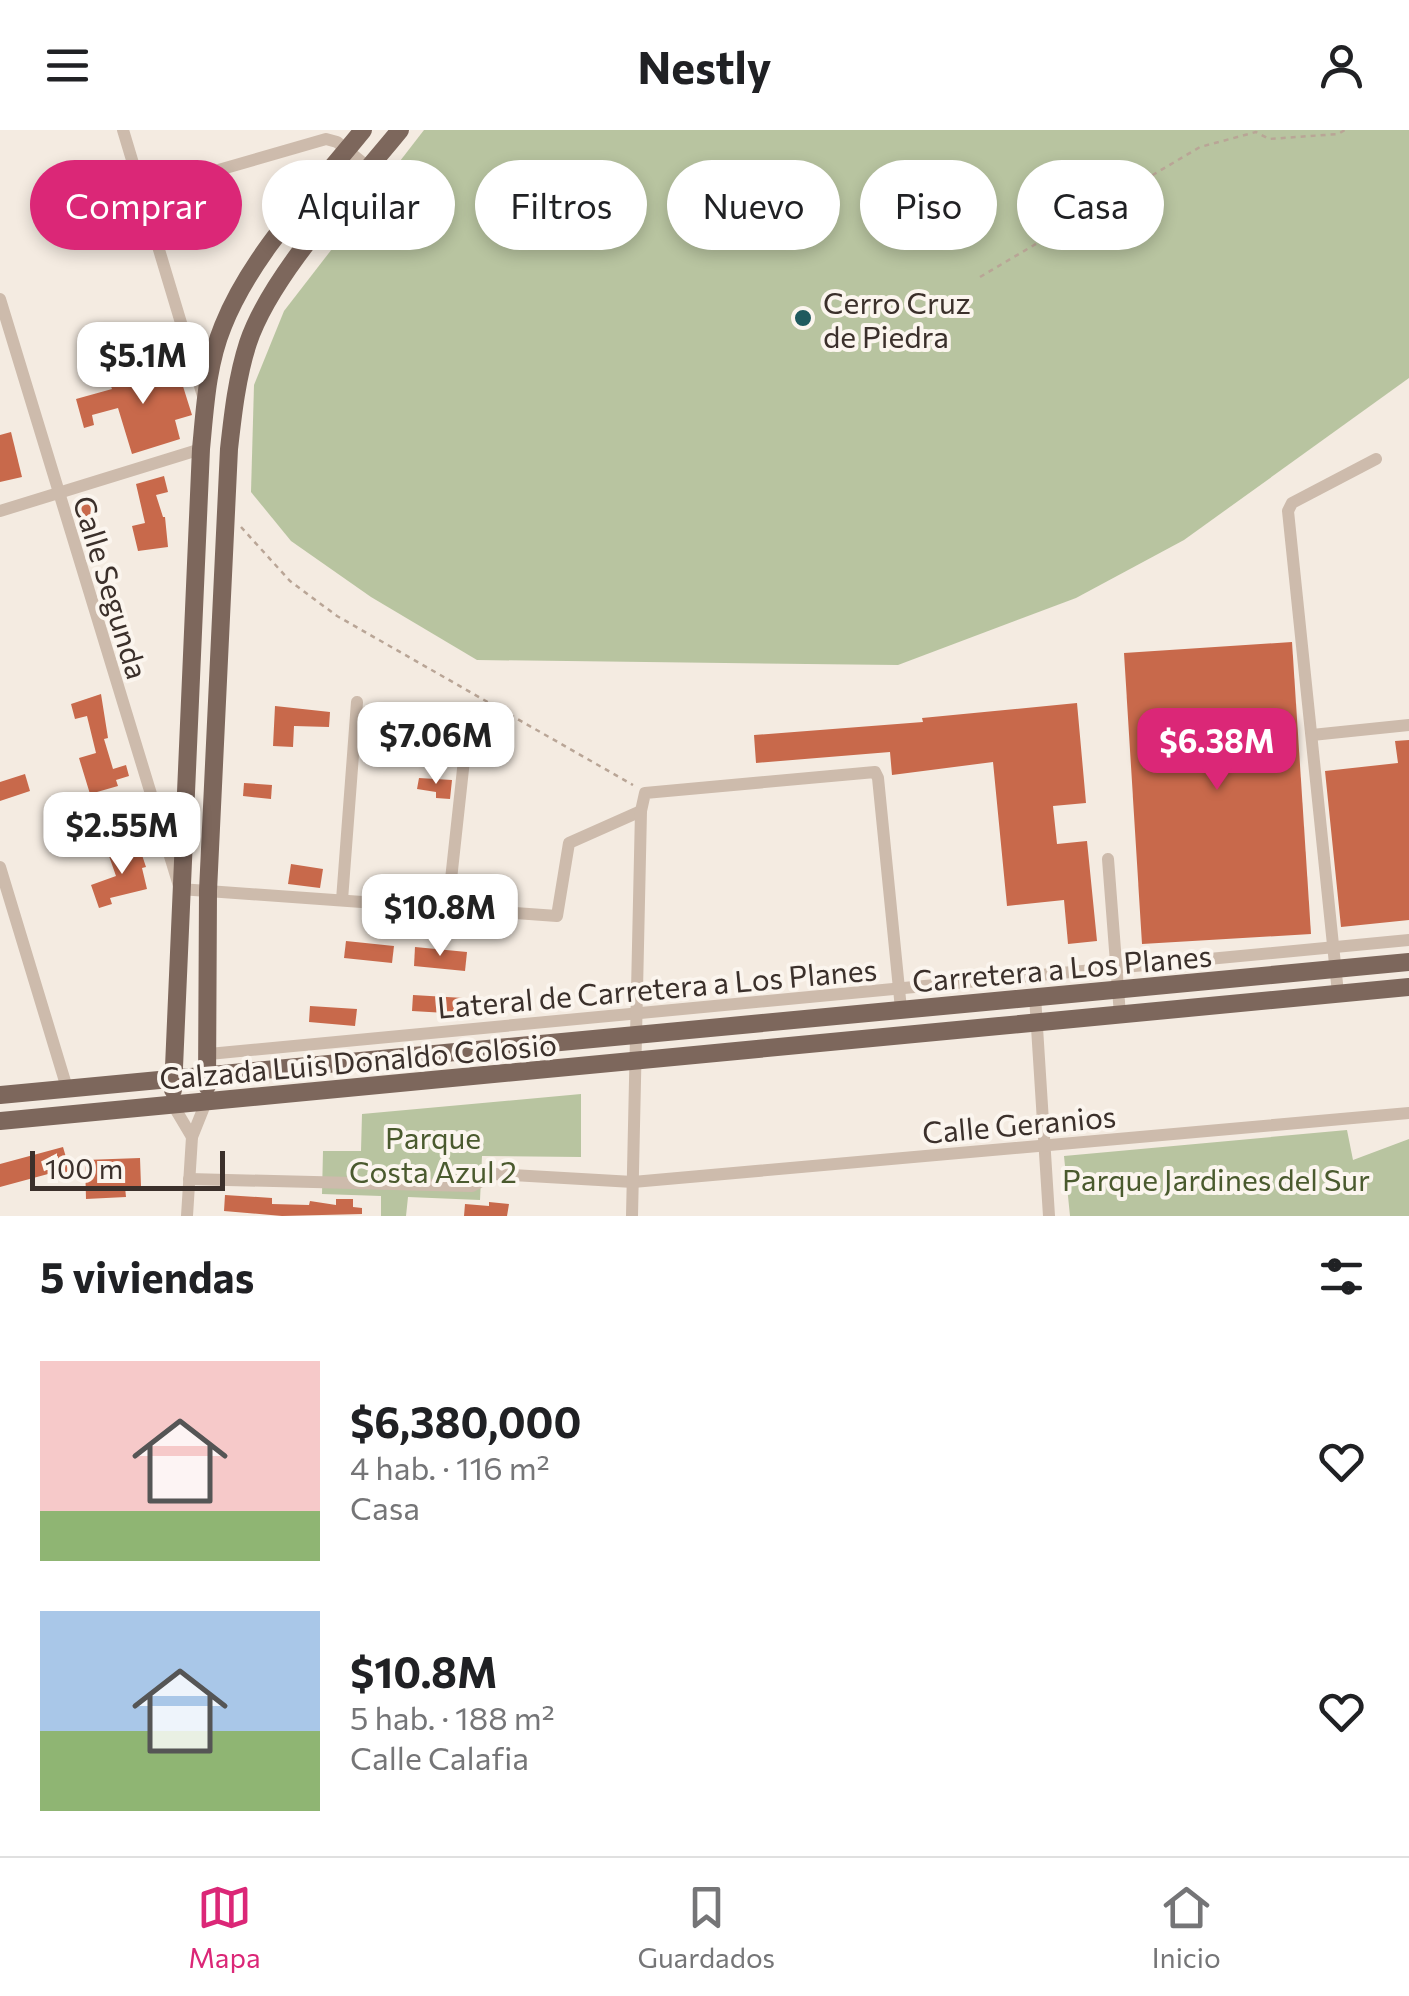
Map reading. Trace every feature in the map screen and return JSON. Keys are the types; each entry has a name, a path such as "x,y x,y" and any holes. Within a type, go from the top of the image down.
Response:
{"main road":[{"path":"173,1105 205,403 217,343 236,296 363,130"},
{"path":"375,160 394,132"},
{"path":"206,1102 208,892 229,449 237,384 249,340 281,278 303,250"},
{"name":"Carretera a Los Planes","path":"720,1026 1409,962"},
{"name":"Carretera a Los Planes","path":"722,1050 1409,987"},
{"name":"Calzada Luis Donaldo Colosio","path":"0,1096 720,1026"},
{"name":"Calzada Luis Donaldo Colosio","path":"0,1121 722,1050"}],"street":[{"path":"123,130 132,160"},
{"path":"242,164 326,140 338,142 360,160"},
{"path":"159,250 205,403"},
{"name":"Calle Segunda","path":"0,299 180,890"},
{"path":"0,511 200,449"},
{"path":"1338,993 1289,506 1376,459"},
{"path":"342,900 357,702"},
{"path":"1312,735 1409,725"},
{"path":"448,908 464,760"},
{"path":"632,1216 641,811 645,792 875,772 901,1009"},
{"path":"180,890 558,914 568,844 641,811"},
{"path":"1108,859 1120,1015"},
{"path":"0,867 67,1088"},
{"name":"Lateral de Carretera a Los Planes","path":"209,1054 1409,940"},
{"path":"1035,996 1049,1216"},
{"path":"187,1216 192,1136 206,1102"},
{"path":"173,1105 192,1136"},
{"name":"Calle Geranios","path":"189,1179 472,1186 496,1174 634,1182 1409,1113"}],"path":[{"path":"980,277 1200,147 1246,132 1269,139 1338,134 1345,130"},
{"path":"227,511 290,580 337,616 645,792"}],"green space":[{"path":"424,130 1409,130 1409,378 1184,540 1076,598 898,665 477,660 371,597 291,541 251,492 254,385 284,311 331,250 455,250 455,160 401,160"},
{"name":"Parque Costa Azul 2","path":"581,1094 581,1157 482,1156 480,1200 408,1197 406,1216 381,1216 381,1196 322,1194 323,1151 361,1151 362,1114"},
{"name":"Parque Jardines del Sur","path":"1347,1130 1353,1160 1409,1139 1409,1216 1070,1216 1064,1156"}],"building":[{"path":"176,364 192,415 175,420 180,439 132,454 118,408 92,415 94,425 84,428 76,399"},
{"path":"11,432 22,477 0,482 0,435"},
{"path":"164,476 168,492 156,495 165,517 168,547 138,551 132,526 145,523 136,484"},
{"path":"91,499 97,519 79,525 73,504"},
{"path":"1292,642 1311,934 1142,944 1124,653"},
{"path":"101,694 108,738 104,739 113,769 126,765 129,776 116,780 118,786 90,794 79,758 96,753 87,716 75,719 71,704"},
{"path":"1077,703 1086,803 1053,806 1057,844 1087,841 1097,941 1068,944 1064,900 1007,906 993,762 892,775 890,752 756,763 754,735 923,722 922,718"},
{"path":"275,706 330,712 329,727 294,726 293,747 273,746"},
{"path":"1409,740 1409,920 1341,927 1325,771 1398,763 1395,741"},
{"path":"25,774 30,791 0,801 0,782"},
{"path":"419,778 452,780 450,799 436,798 436,792 417,789"},
{"path":"244,783 272,785 271,799 243,796"},
{"path":"139,846 146,867 142,868 147,889 110,898 112,904 99,908 91,885 116,876 109,856"},
{"path":"291,864 323,869 320,888 288,884"},
{"path":"346,941 394,946 392,963 344,958"},
{"path":"415,947 467,952 465,971 414,966"},
{"path":"413,995 464,998 463,1014 412,1011"},
{"path":"310,1006 357,1009 355,1026 309,1022"},
{"path":"63,1147 70,1171 0,1187 0,1164"},
{"path":"140,1158 141,1186 125,1187 126,1197 86,1199 85,1160"},
{"path":"225,1195 272,1198 272,1204 309,1205 310,1201 336,1205 336,1199 353,1199 353,1207 362,1208 362,1214 282,1216 224,1211"},
{"path":"489,1202 509,1204 507,1216 464,1216 465,1204 489,1206"}],"place":[{"name":"Cerro Cruz de Piedra","path":"803,318"}]}
